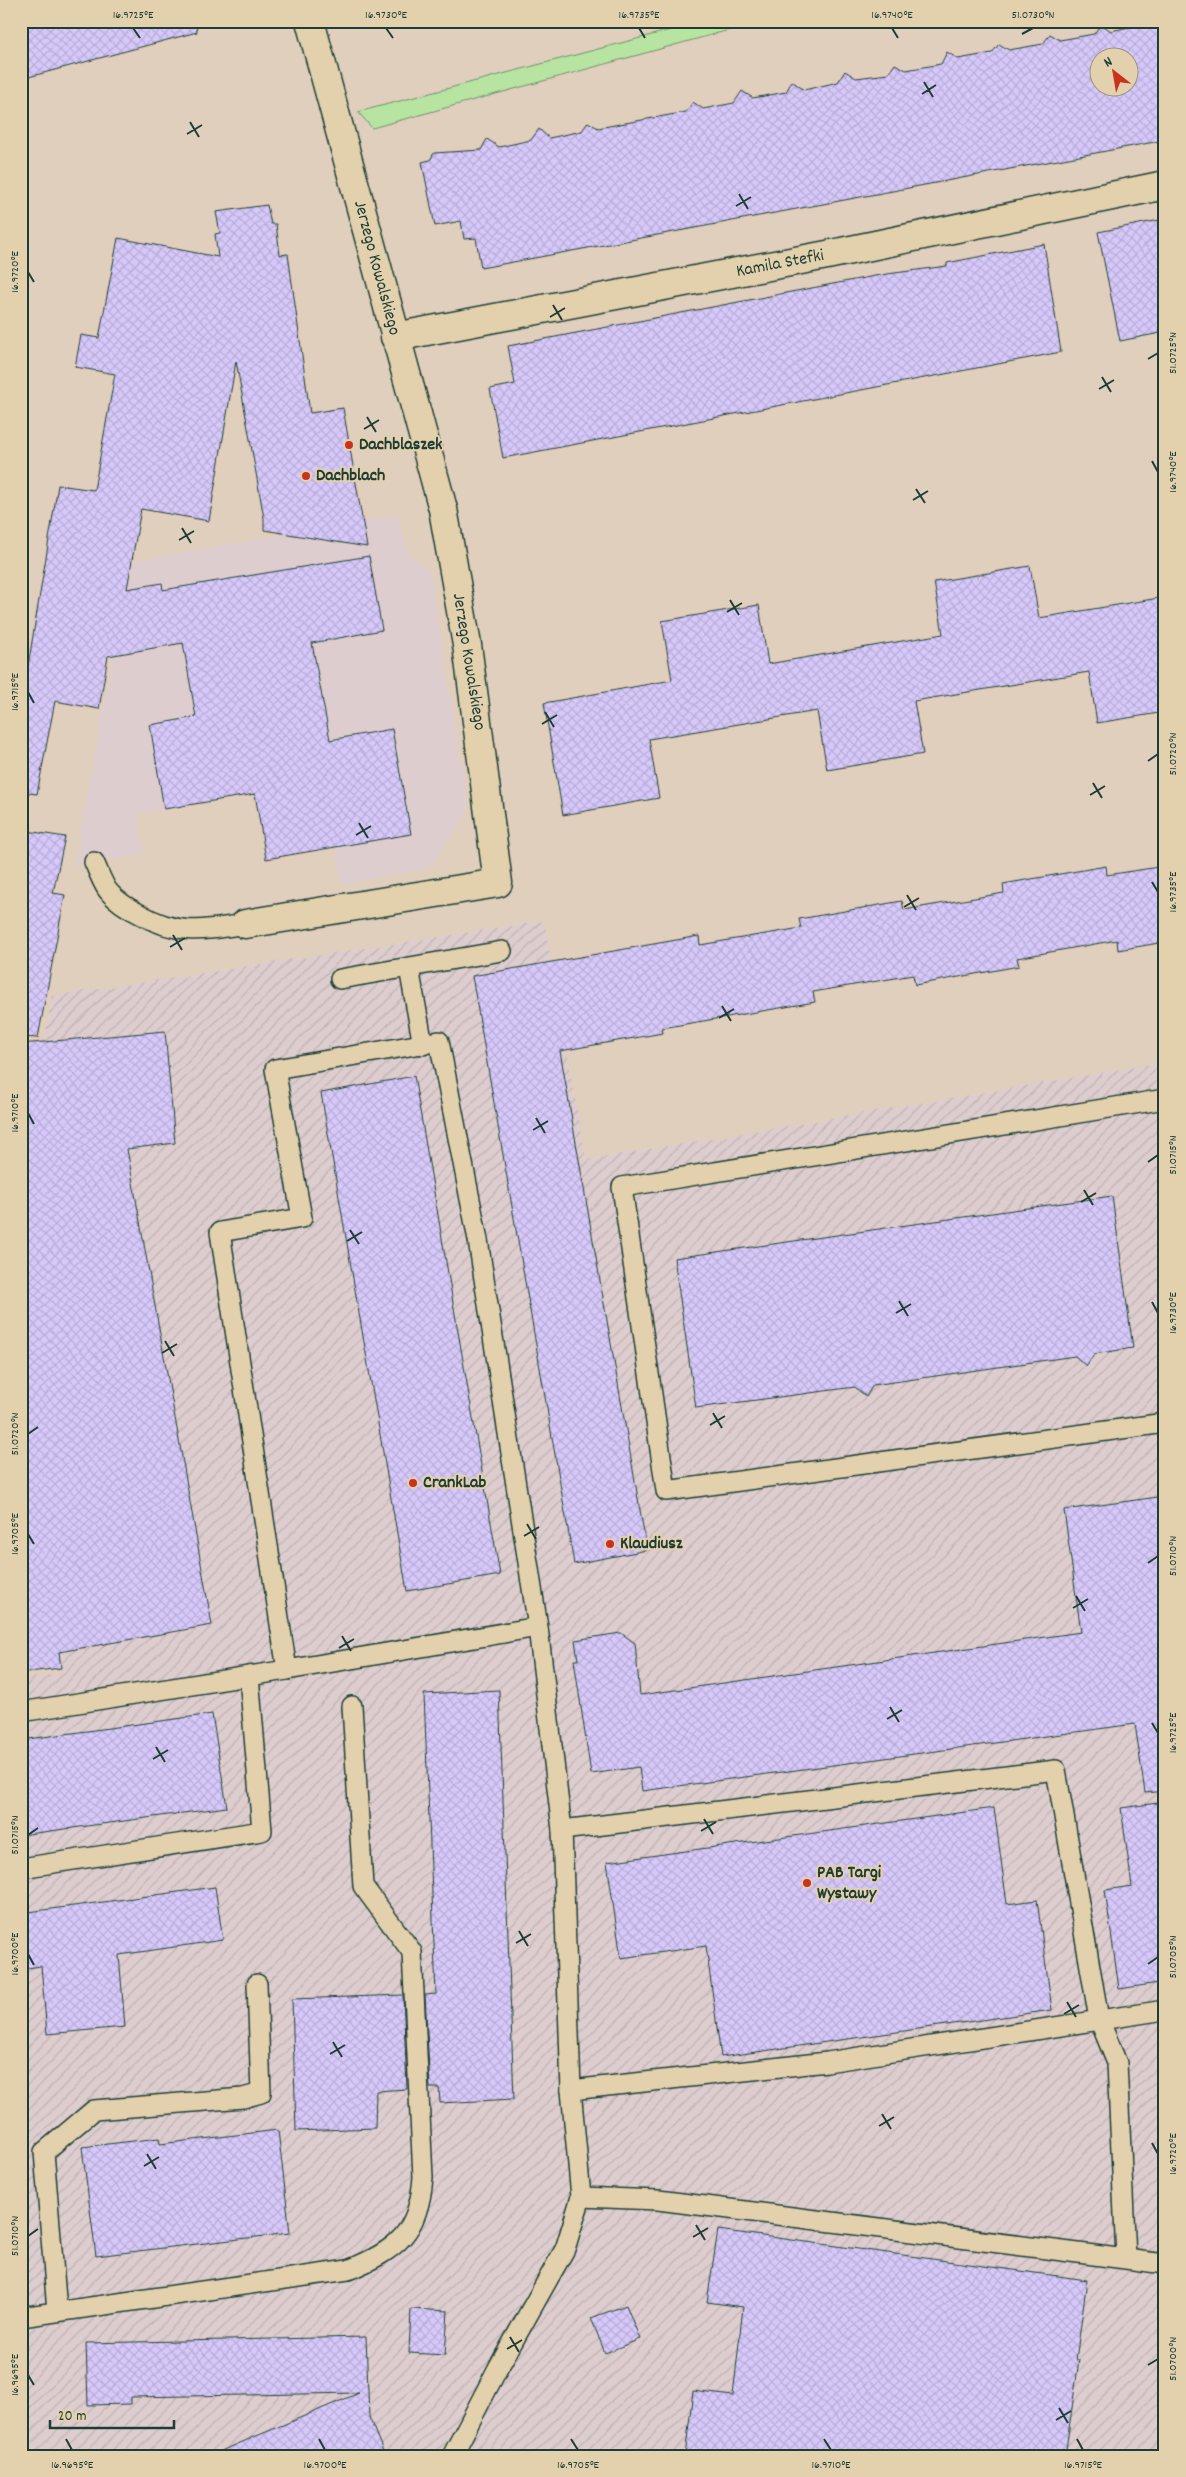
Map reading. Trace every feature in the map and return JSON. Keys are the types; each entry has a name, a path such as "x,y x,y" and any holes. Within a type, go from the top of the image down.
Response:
{"street":[{"name":"Jerzego Kowalskiego","path":"245,924 498,883 467,646 443,509 310,21"},
{"name":"Kamila Stefki","path":"395,337 827,254 1165,185"}],"lane":[{"name":"Jerzego Kowalskiego","path":"94,862 109,893 130,909 157,924 181,931 207,930 245,924"},
{"path":"340,980 502,951"},
{"path":"409,968 423,1045"},
{"path":"287,1670 220,1232 302,1218 276,1069 439,1041 478,1240 538,1627 562,1830 571,2090 581,2197 566,2249 498,2368 452,2456"},
{"path":"1165,1099 622,1187 666,1490 1165,1423"},
{"path":"21,1712 287,1670 538,1627"},
{"path":"21,1868 262,1830 249,1676"},
{"path":"21,2317 348,2270 389,2250 405,2237 416,2217 421,2198 422,2177 412,1952 363,1886 352,1706"},
{"path":"562,1830 1056,1770 1099,2020 1117,2062 1126,2258"},
{"path":"57,2311 44,2152 94,2110 243,2098 261,2093 257,1984"},
{"path":"571,2090 827,2062 1165,2010"},
{"path":"581,2197 658,2200 1165,2264"}],"shaded area":[{"path":"398,515 408,553 430,572 469,810 429,868 342,884 324,781 137,814 145,854 74,866 130,562"},
{"path":"544,921 586,1160 1165,1062 1165,2456 21,2456 21,1679 62,1674 21,1264 21,1172 52,996"}],"green space":[{"path":"705,21 762,21 372,128 358,112"}],"building":[{"path":"21,21 196,21 197,32 21,79"},
{"path":"1165,21 1165,87 1157,88 1165,125 1165,140 481,268 476,238 464,239 461,221 435,226 422,162 430,160 434,153 481,150 487,139 499,147 531,140 539,129 549,138 582,131 588,122 598,128 686,112 693,102 703,109 734,103 742,91 753,98 786,92 792,81 804,90 838,82 845,71 856,78 888,74 895,64 906,70 941,64 947,52 958,59 992,53 999,44 1009,50 1043,44 1050,34 1060,40 1094,34 1101,24 1111,31"},
{"path":"267,205 271,224 276,224 280,255 288,254 310,413 343,408 367,547 264,530 264,518 236,361 209,521 141,509 127,589 162,583 163,590 369,556 382,630 312,643 330,740 392,729 411,834 266,859 255,794 164,809 150,725 196,717 183,643 108,656 99,709 55,701 37,794 21,792 21,708 58,485 94,490 115,374 75,367 81,335 99,338 118,238 218,257 215,234 220,233 216,212"},
{"path":"1165,219 1165,332 1120,341 1098,232"},
{"path":"1044,244 1061,352 503,458 490,389 515,384 508,346 880,275 947,266 947,263"},
{"path":"1030,566 1039,618 1165,597 1165,712 1097,723 1089,672 914,701 923,754 827,770 817,711 649,739 659,798 563,815 544,703 672,680 662,621 759,605 768,664 943,634 934,582"},
{"path":"21,830 65,837 53,893 65,895 38,1038 21,1037"},
{"path":"1106,866 1107,875 1165,866 1165,942 1118,950 1117,940 1017,958 1019,966 915,985 913,975 813,992 815,1002 662,1028 663,1033 560,1051 647,1550 574,1564 472,976 699,936 700,945 801,928 799,919 902,901 904,910 1004,893 1003,884"},
{"path":"165,1031 175,1143 127,1149 212,1625 59,1652 61,1668 21,1673 21,1044"},
{"path":"414,1076 500,1575 407,1591 321,1093"},
{"path":"1112,1196 1133,1348 1094,1354 1086,1366 1075,1356 873,1385 866,1397 855,1387 696,1408 674,1258"},
{"path":"1165,1496 1165,1791 1145,1793 1135,1724 642,1791 639,1767 591,1774 574,1660 578,1660 575,1640 621,1633 635,1643 640,1695 1081,1632 1064,1510"},
{"path":"499,1690 514,2099 440,2103 439,2088 430,2088 425,1995 436,1994 424,1694"},
{"path":"212,1714 227,1807 21,1835 21,1740"},
{"path":"1165,1802 1165,1982 1119,1989 1105,1890 1132,1886 1121,1808"},
{"path":"994,1808 1007,1904 1037,1900 1052,2010 721,2057 706,1946 621,1958 607,1862"},
{"path":"215,1887 223,1940 119,1955 125,2027 47,2034 41,1966 21,1969 21,1913"},
{"path":"403,1995 407,2089 376,2091 375,2128 296,2131 292,1999"},
{"path":"278,2130 290,2233 96,2256 82,2147 159,2138 160,2144"},
{"path":"718,2230 1087,2280 1076,2360 1079,2360 1065,2456 685,2456 693,2391 733,2396 743,2307 707,2302"},
{"path":"626,2305 640,2339 605,2353 591,2318"},
{"path":"411,2309 448,2311 445,2355 409,2353"},
{"path":"366,2337 369,2417 385,2456 209,2456 359,2393 131,2397 131,2404 88,2405 86,2343"}],"place":[{"name":"Dachblaszek","path":"349,445"},
{"name":"Dachblach","path":"306,476"},
{"name":"CrankLab","path":"413,1483"},
{"name":"Klaudiusz","path":"610,1544"},
{"name":"PAB Targi Wystawy","path":"807,1883"}]}
